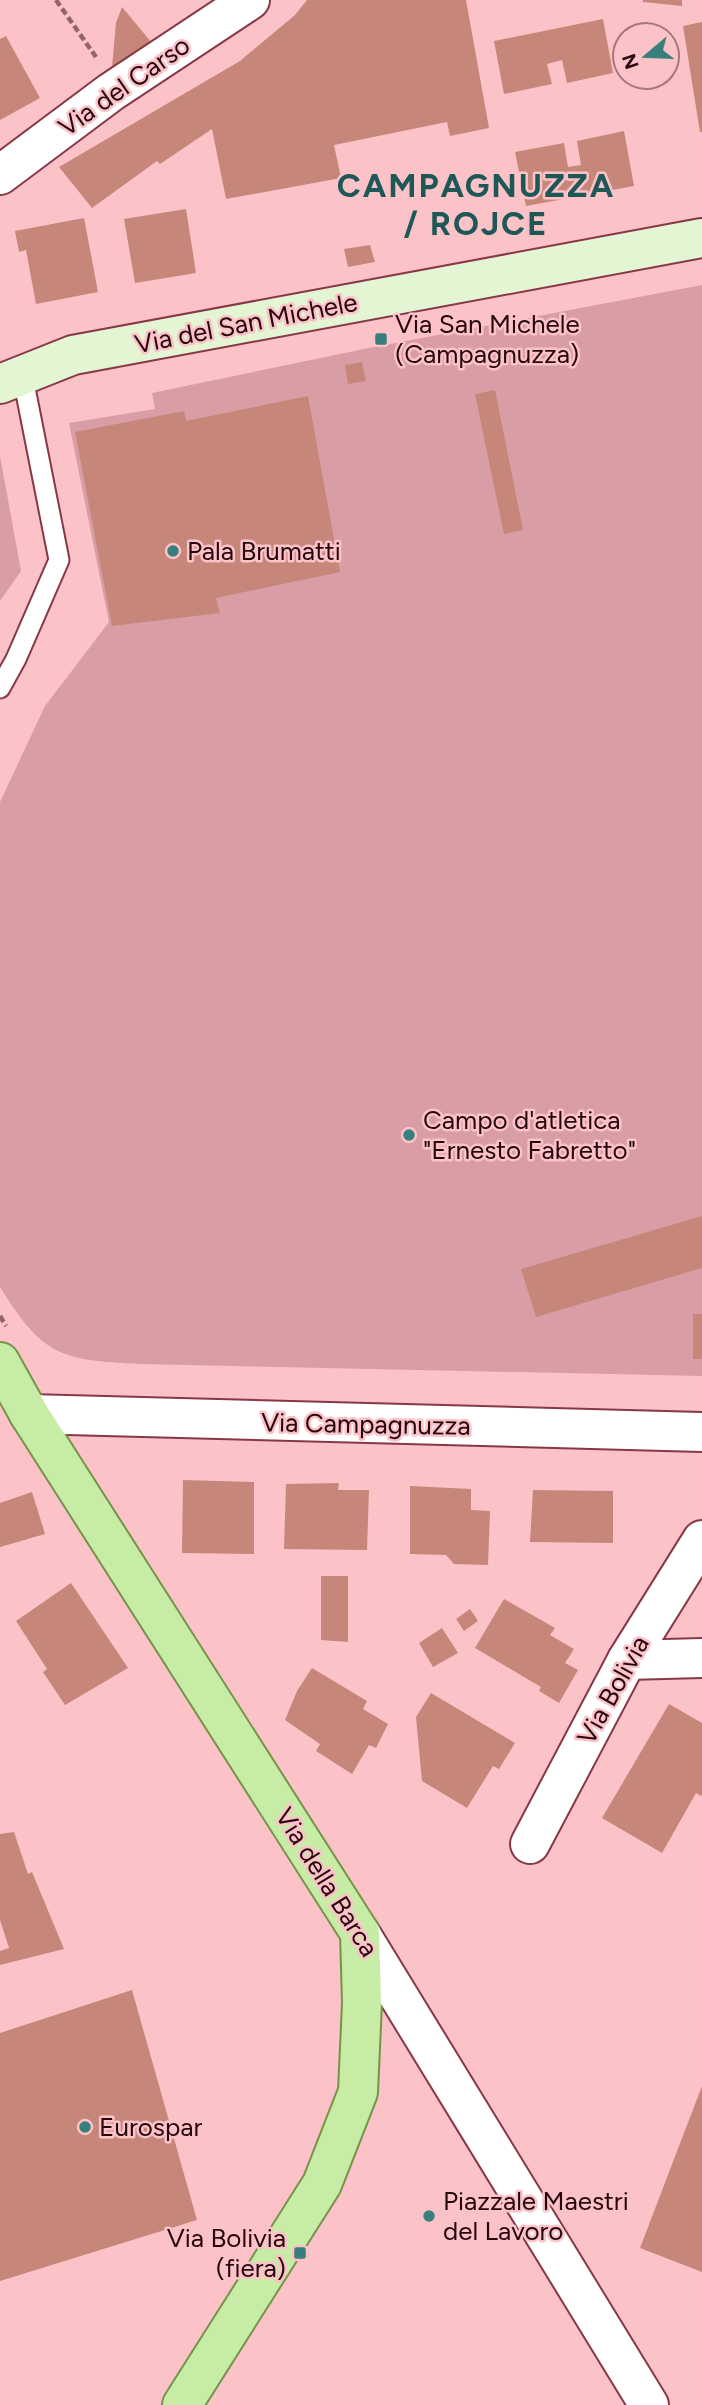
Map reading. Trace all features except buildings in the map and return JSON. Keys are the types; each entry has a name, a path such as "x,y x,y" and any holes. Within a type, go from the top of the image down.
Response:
{"main road":[{"name":"Via del San Michele","path":"11,379 73,355 702,238"},
{"name":"Via della Barca","path":"0,1362 29,1414 360,1933"},
{"path":"182,2405 322,2184 358,2092 362,2003 360,1933"}],"street":[{"name":"Via del Carso","path":"0,175 111,92 250,0"},
{"name":"Via Campagnuzza","path":"29,1414 702,1432"},
{"name":"Via Bolivia","path":"530,1844 627,1660 702,1540"},
{"path":"627,1660 702,1658"},
{"name":"Via della Barca","path":"360,1933 649,2405"}],"lane":[{"path":"0,688 16,659 59,560 11,379"}],"path":[{"path":"57,0 94,55 111,92"}],"shaded area":[{"path":"702,285 702,1376 140,1364 90,1360 56,1350 29,1328 0,1287 0,802 45,706 109,622 69,423 155,409 152,393 364,349"},
{"path":"0,456 21,571 0,601"}],"place":[{"name":"Via San Michele (Campagnuzza)","path":"381,339"},
{"name":"Pala Brumatti","path":"173,551"},
{"name":"Campo d'atletica \"Ernesto Fabretto\"","path":"409,1135"},
{"name":"Eurospar","path":"85,2127"},
{"name":"Piazzale Maestri del Lavoro","path":"429,2216"},
{"name":"Via Bolivia (fiera)","path":"300,2253"}],"district":[{"name":"CAMPAGNUZZA / ROJCE","path":"476,204"}]}
